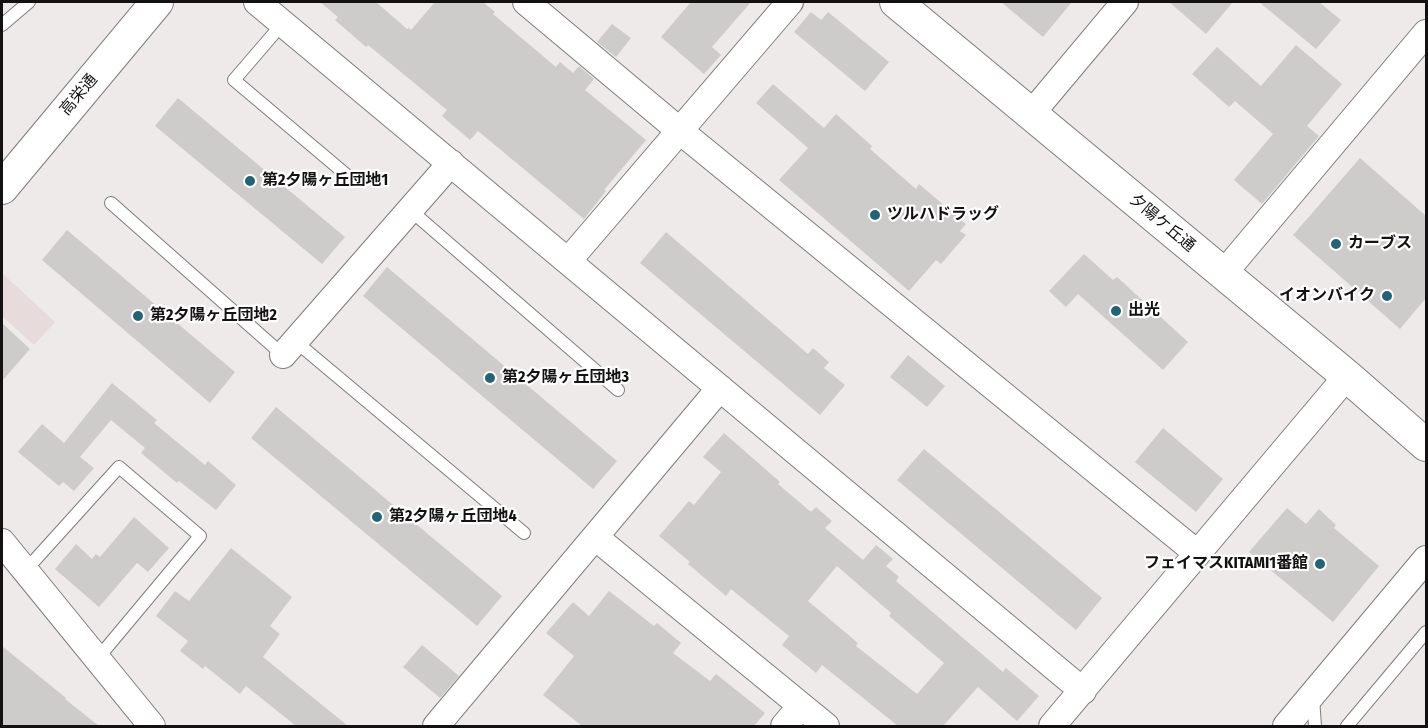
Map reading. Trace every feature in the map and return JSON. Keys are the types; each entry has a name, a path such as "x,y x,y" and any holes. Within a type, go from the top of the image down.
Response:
{"street":[{"name":"高栄通","path":"2,188 157,2"},
{"path":"257,2 1083,691"},
{"path":"526,2 680,131 1197,553"},
{"path":"568,261 790,2"},
{"name":"夕陽ケ丘通","path":"896,2 1347,376 1426,445"},
{"path":"1031,114 1125,2"},
{"path":"1223,274 1426,33"},
{"path":"289,348 451,163"},
{"path":"1052,726 1347,376"},
{"path":"436,726 720,388"},
{"path":"595,537 826,726"},
{"path":"2,542 152,726"},
{"path":"1286,726 1426,559"},
{"path":"784,726 801,706"}],"lane":[{"path":"2,24 29,2"},
{"path":"283,23 234,80 349,177"},
{"path":"111,203 289,348 524,533"},
{"path":"409,209 618,390"},
{"path":"26,571 118,467 200,536 98,658"},
{"path":"1347,726 1426,632"},
{"path":"1312,694 1315,726"}],"shaded area":[{"path":"2,273 55,322 34,345 2,316"}],"building":[{"path":"320,2 376,2 411,30 435,2 483,2 495,12 493,14 556,67 560,62 573,73 579,66 594,79 585,90 646,140 604,190 606,191 584,219 478,131 470,140 442,116 447,110 368,45 366,47 335,20 338,17"},
{"path":"691,2 751,2 712,47 721,55 704,74 661,37"},
{"path":"1001,2 1072,2 1043,37"},
{"path":"1169,2 1233,2 1206,34"},
{"path":"1259,2 1319,2 1341,20 1316,49"},
{"path":"811,12 821,20 828,12 889,62 865,91 794,32"},
{"path":"612,24 631,38 616,57 597,42"},
{"path":"1296,45 1342,84 1307,126 1319,136 1262,204 1234,180 1273,134 1235,101 1229,107 1192,74 1217,47 1261,86"},
{"path":"773,84 824,128 836,114 872,146 870,149 916,189 919,184 966,224 960,231 966,235 941,264 936,260 909,291 779,180 808,148 756,103"},
{"name":"第2夕陽ヶ丘団地1","path":"178,98 345,237 322,264 155,126"},
{"path":"1360,158 1426,216 1426,298 1400,329 1293,235"},
{"name":"第2夕陽ヶ丘団地2","path":"67,230 235,372 210,403 42,260"},
{"path":"666,232 808,354 813,348 829,362 824,368 845,385 820,415 640,263"},
{"path":"1084,254 1113,280 1117,277 1188,342 1163,370 1078,294 1066,307 1049,291"},
{"name":"第2夕陽ヶ丘団地3","path":"387,267 617,461 593,489 363,296"},
{"path":"2,323 30,349 2,381"},
{"path":"908,355 945,386 927,407 890,377"},
{"path":"112,383 157,420 154,423 205,465 208,461 236,485 216,510 179,481 177,483 141,453 145,448 111,420 80,457 94,468 74,491 63,482 59,486 18,452 42,424 64,443"},
{"name":"第2夕陽ヶ丘団地4","path":"276,407 502,596 477,626 251,438"},
{"path":"1163,428 1223,479 1196,512 1135,462"},
{"path":"724,433 811,512 816,507 832,521 825,528 863,560 876,545 893,559 886,566 899,577 896,581 1003,672 1006,668 1039,696 1017,721 978,687 943,726 898,726 822,665 816,673 782,645 789,636 731,589 726,596 659,536 689,501 694,505 721,472 703,457","holes":["837,566 891,613 889,616 944,663 917,694 856,646 858,643 808,601"]},
{"path":"924,449 1102,598 1076,630 897,480"},
{"name":"フェイマスKITAMI1番館","path":"1287,508 1306,524 1319,509 1336,525 1334,528 1379,566 1333,622 1249,552"},
{"path":"134,517 169,548 148,572 137,563 99,607 55,569 76,544 92,559 96,554 100,557"},
{"path":"231,548 292,597 270,626 280,634 263,657 348,726 296,726 246,686 240,694 205,666 203,669 180,651 188,641 156,616 175,591 189,601"},
{"path":"609,591 654,626 657,623 681,643 673,653 710,681 716,674 765,713 754,726 582,726 543,695 574,656 546,633 573,602 589,616"},
{"path":"422,645 459,676 440,698 403,667"},
{"path":"2,646 65,699 99,726 2,726"}],"place":[{"name":"第2夕陽ヶ丘団地1","path":"250,181"},
{"name":"ツルハドラッグ","path":"875,215"},
{"name":"カーブス","path":"1336,244"},
{"name":"イオンバイク","path":"1387,296"},
{"name":"出光","path":"1116,311"},
{"name":"第2夕陽ヶ丘団地2","path":"138,316"},
{"name":"第2夕陽ヶ丘団地3","path":"490,378"},
{"name":"第2夕陽ヶ丘団地4","path":"377,517"},
{"name":"フェイマスKITAMI1番館","path":"1320,564"}]}
